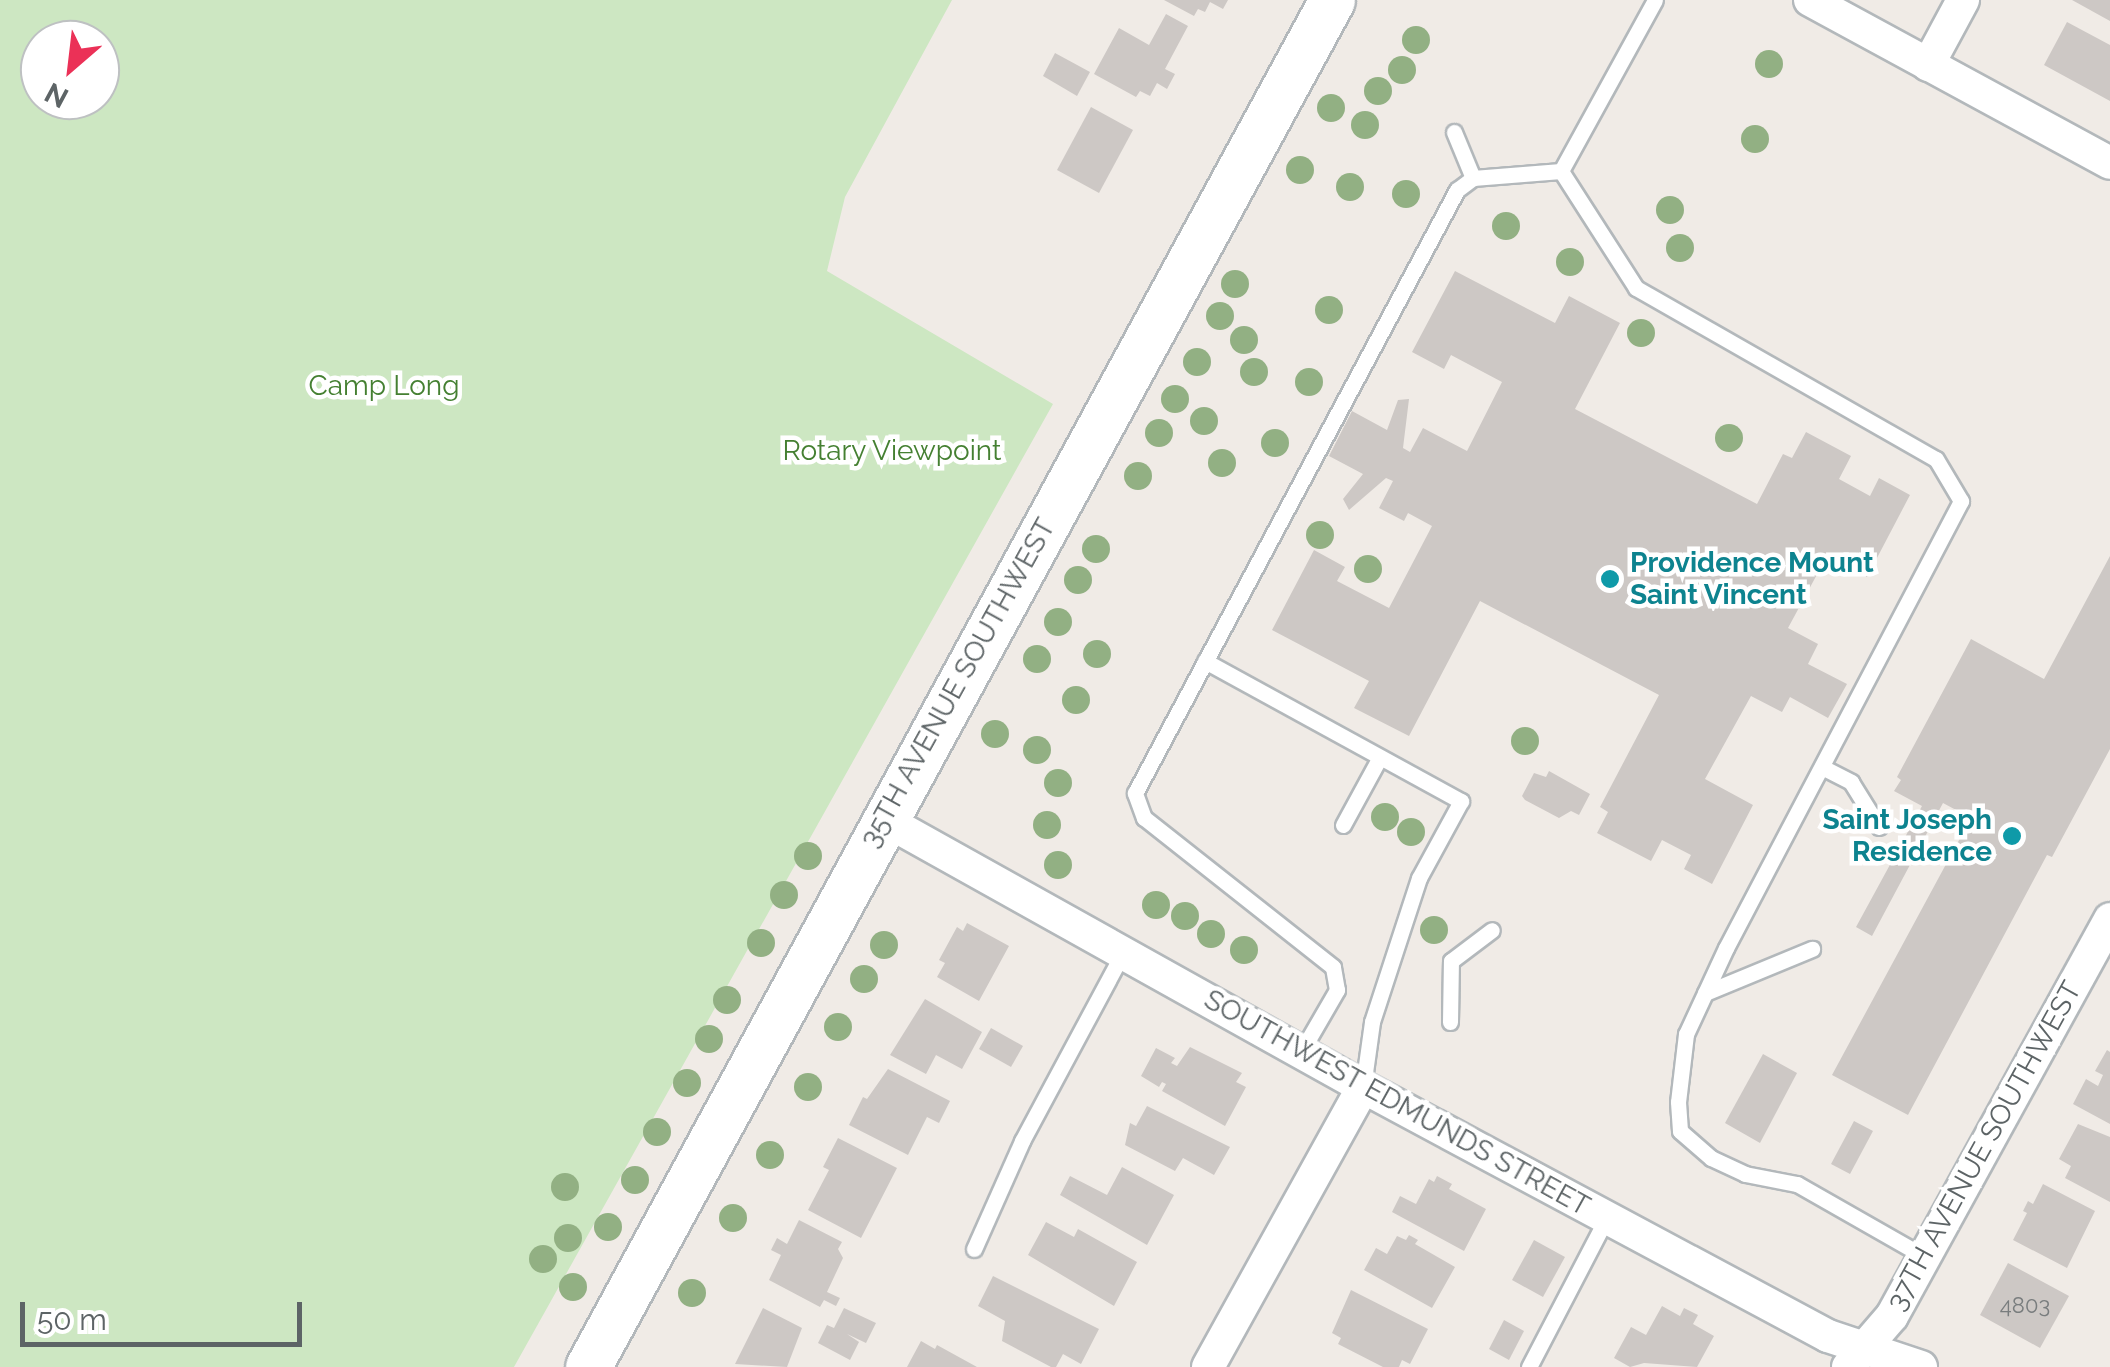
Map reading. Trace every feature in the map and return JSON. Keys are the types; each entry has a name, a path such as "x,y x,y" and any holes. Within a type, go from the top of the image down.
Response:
{"main road":[{"name":"35TH AVENUE SOUTHWEST","path":"588,1367 1332,0"}],"street":[{"path":"1810,0 2110,164"},
{"path":"1928,65 1963,0"},
{"name":"SOUTHWEST EDMUNDS STREET","path":"883,820 1363,1087 1828,1336 1856,1357 1921,1367"},
{"name":"37TH AVENUE SOUTHWEST","path":"1856,1357 1892,1316 2110,919"},
{"path":"1208,1367 1363,1087"}],"lane":[{"path":"1561,170 1648,2"},
{"path":"1454,132 1473,178"},
{"path":"1301,1052 1336,990 1333,967 1144,818 1135,793 1457,190 1473,178 1561,170"},
{"path":"1561,170 1636,288 1936,459 1960,501 1705,993 1686,1034 1678,1102 1680,1132 1711,1158 1745,1174 1797,1184 1926,1257"},
{"path":"1205,661 1461,801 1419,878 1372,1022 1363,1087"},
{"path":"1343,825 1380,757"},
{"path":"1822,766 1851,782 1879,827"},
{"path":"1450,1022 1452,961 1492,930"},
{"path":"1705,993 1812,949"},
{"path":"974,1249 1022,1141 1123,954"},
{"path":"1529,1367 1607,1217"}],"green space":[{"name":"Camp Long","path":"0,0 952,0 845,197 827,271 1053,404 514,1367 0,1367"}],"building":[{"path":"1164,0 1228,0 1223,9 1210,2 1205,12 1198,9 1194,16"},
{"path":"2072,0 2110,0 2110,21"},
{"path":"1166,14 1188,26 1165,69 1175,74 1167,89 1157,83 1150,96 1140,91 1136,97 1094,74 1119,28 1149,45"},
{"path":"2067,22 2110,45 2110,101 2044,65"},
{"path":"1055,53 1090,72 1077,96 1043,76"},
{"path":"1091,107 1133,130 1099,193 1057,170"},
{"name":"Providence Mount Saint Vincent","path":"1455,271 1555,323 1569,296 1620,323 1575,409 1757,504 1783,454 1792,458 1806,432 1851,456 1839,479 1870,496 1879,478 1910,495 1867,577 1827,556 1788,628 1818,644 1808,664 1847,684 1828,718 1790,697 1782,712 1751,696 1705,779 1753,805 1712,884 1684,869 1691,855 1662,840 1651,861 1597,833 1608,812 1600,807 1659,695 1480,601 1409,736 1354,708 1369,681 1272,630 1314,550 1345,567 1337,581 1389,608 1432,526 1408,513 1404,521 1379,508 1393,481 1386,478 1349,510 1343,499 1363,474 1329,456 1352,411 1387,430 1398,400 1409,399 1403,448 1410,452 1423,428 1467,451 1502,382 1451,355 1444,369 1412,352"},
{"name":"Saint Joseph Residence","path":"2110,556 2110,749 2052,857 2047,855 1908,1115 1832,1075 1971,818 1943,803 1872,936 1856,927 1922,806 1894,791 1901,780 1897,777 1971,639 2044,679"},
{"path":"1549,771 1590,794 1579,815 1571,811 1559,818 1522,796 1534,773 1546,777"},
{"path":"967,923 1009,946 979,1001 937,977 945,963 939,960 957,927 963,931"},
{"path":"925,999 982,1032 962,1069 936,1055 926,1074 890,1055"},
{"path":"991,1028 1023,1046 1011,1067 979,1049"},
{"path":"1190,1047 1242,1073 1236,1082 1246,1087 1225,1126 1162,1091 1166,1084 1162,1082 1159,1087 1141,1076 1156,1048 1175,1058 1171,1063 1177,1066"},
{"path":"2107,1050 2110,1124 2073,1104 2086,1079 2098,1086 2103,1075 2095,1071"},
{"path":"1763,1054 1797,1073 1760,1143 1725,1123"},
{"path":"888,1069 950,1101 939,1123 927,1117 908,1155 849,1125 863,1097 867,1099"},
{"path":"1147,1106 1230,1147 1214,1175 1183,1158 1175,1171 1125,1145 1130,1123 1136,1126"},
{"path":"1854,1121 1873,1131 1850,1174 1831,1164"},
{"path":"2078,1124 2110,1137 2110,1202 2065,1178 2071,1166 2059,1159"},
{"path":"838,1138 897,1168 861,1238 808,1210 829,1170 823,1167"},
{"path":"1122,1167 1174,1195 1147,1245 1060,1195 1070,1176 1107,1195"},
{"path":"1437,1176 1452,1184 1449,1189 1486,1209 1464,1251 1392,1212 1400,1196 1416,1204 1429,1179 1434,1182"},
{"path":"2043,1184 2095,1211 2067,1268 2013,1240 2027,1213 2023,1211 2028,1201 2033,1204"},
{"path":"799,1220 842,1242 838,1249 843,1258 827,1292 840,1298 836,1306 824,1300 820,1307 769,1280 781,1255 771,1250 777,1238 787,1244"},
{"path":"1046,1222 1074,1237 1078,1229 1137,1262 1114,1306 1028,1255"},
{"path":"1409,1235 1418,1240 1415,1244 1455,1267 1432,1308 1364,1270 1376,1248 1387,1254 1397,1236 1406,1240"},
{"path":"1534,1240 1565,1257 1543,1297 1512,1280"},
{"path":"2008,1263 2069,1296 2040,1348 1980,1315"},
{"path":"993,1276 1099,1329 1081,1364 1063,1354 1056,1367 1051,1367 1002,1341 1005,1321 978,1306"},
{"path":"1351,1290 1428,1329 1410,1364 1402,1360 1399,1367 1383,1367 1338,1344 1341,1338 1332,1333"},
{"path":"1662,1306 1680,1316 1684,1308 1698,1315 1693,1324 1714,1336 1697,1367 1644,1363 1630,1367 1614,1358 1631,1327 1646,1335"},
{"path":"763,1308 802,1328 787,1367 735,1364"},
{"path":"844,1308 876,1323 866,1343 847,1334 859,1342 850,1360 818,1343 827,1325 834,1328"},
{"path":"1504,1320 1524,1331 1509,1360 1489,1349"},
{"path":"921,1341 935,1349 937,1345 977,1367 907,1367"}],"place":[{"name":"Providence Mount Saint Vincent","path":"1610,579"},
{"name":"Saint Joseph Residence","path":"2012,836"}],"park label":[{"name":"Rotary Viewpoint","path":"892,451"}]}
